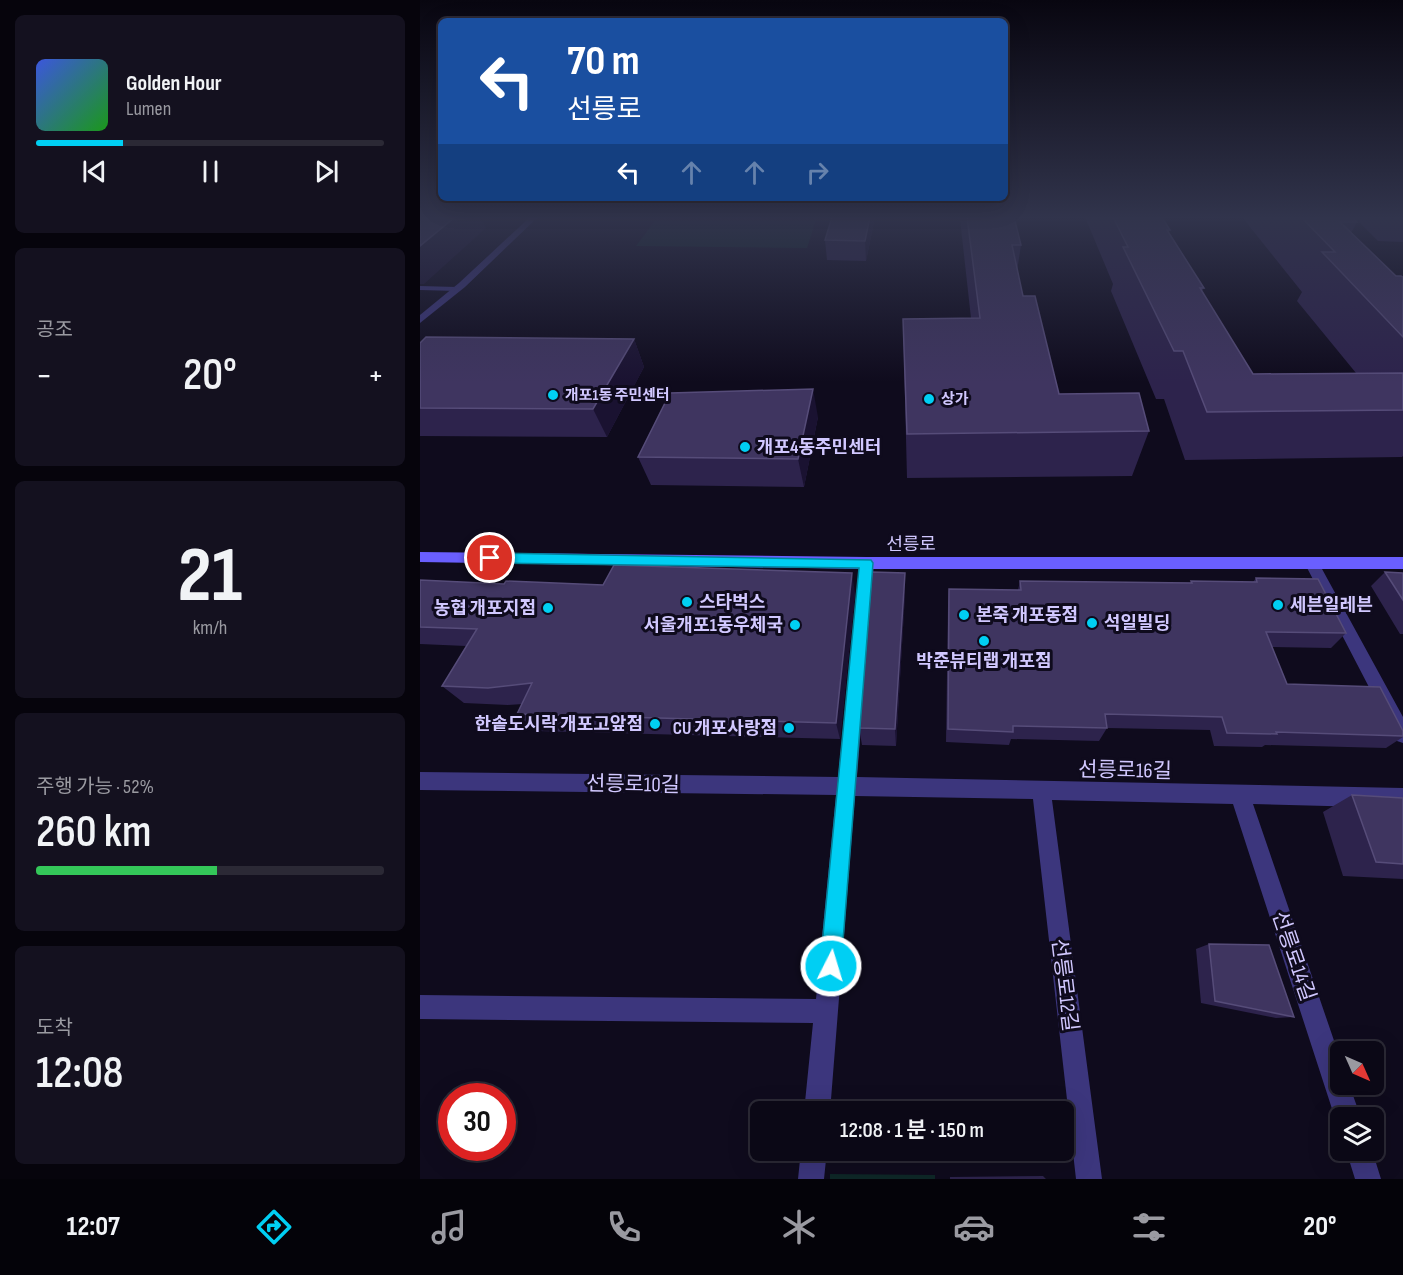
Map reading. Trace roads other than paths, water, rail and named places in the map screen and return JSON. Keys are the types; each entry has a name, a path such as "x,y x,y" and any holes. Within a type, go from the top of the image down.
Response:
{"street":[{"path":"420,320 476,272"},
{"name":"선릉로","path":"420,557 867,563 1403,563"},
{"path":"1311,562 1403,735"},
{"path":"818,1101 867,563"},
{"name":"선릉로10길","path":"420,781 847,786"},
{"name":"선릉로16길","path":"847,786 1403,798"},
{"name":"선릉로12길","path":"1041,790 1089,1179"},
{"name":"선릉로14길","path":"1240,795 1344,1107"},
{"path":"420,1007 826,1011"},
{"path":"811,1179 813,1161"},
{"path":"1362,1161 1368,1179"}],"lane":[{"path":"420,288 458,289"}],"place":[{"name":"개포1동 주민센터","path":"553,395"},
{"name":"상가","path":"929,399"},
{"name":"개포4동주민센터","path":"745,447"},
{"name":"스타벅스","path":"687,602"},
{"name":"세븐일레븐","path":"1278,605"},
{"name":"농협 개포지점","path":"548,608"},
{"name":"본죽 개포동점","path":"964,615"},
{"name":"석일빌딩","path":"1092,623"},
{"name":"서울개포1동우체국","path":"795,625"},
{"name":"박준뷰티랩 개포점","path":"984,641"},
{"name":"한솥도시락 개포고앞점","path":"655,724"},
{"name":"CU 개포사랑점","path":"789,728"}]}
